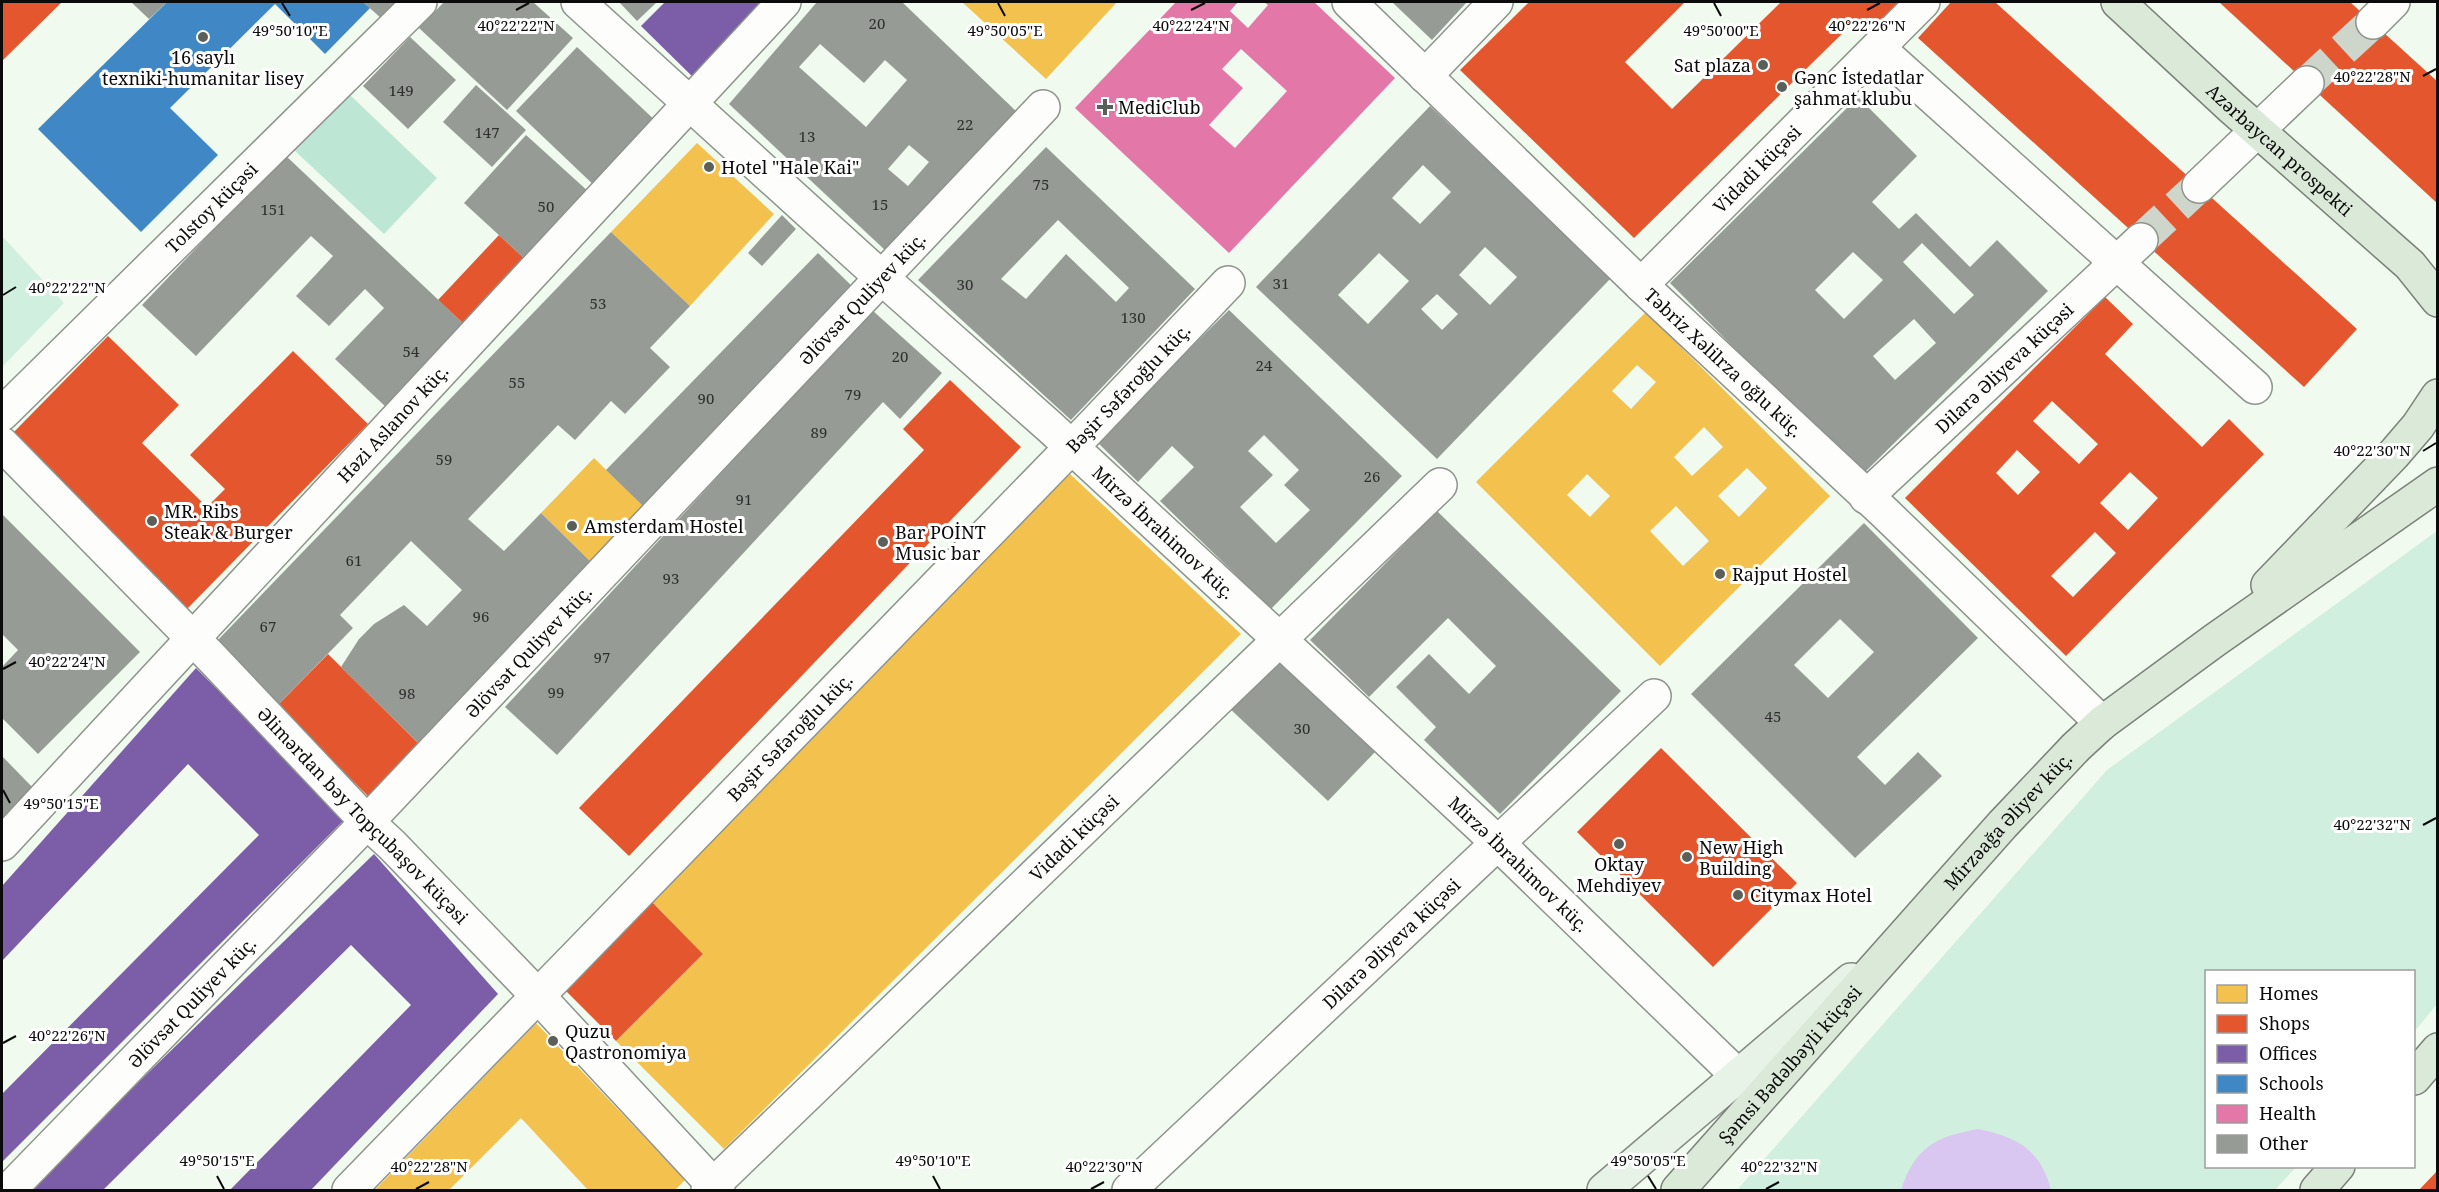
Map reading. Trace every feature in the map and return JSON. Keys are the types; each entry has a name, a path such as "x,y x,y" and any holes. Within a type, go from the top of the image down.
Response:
{"main road":[{"name":"Azərbaycan prospekti","path":"2118,2 2410,265 2438,300"},
{"path":"2215,640 2394,454 2418,426 2438,396"},
{"name":"Mirzəağa Əliyev küç.","path":"1901,938 2003,824 2102,723 2215,640 2438,484"},
{"name":"Şəmsi Bədəlbəyli küçəsi","path":"1678,1191 1901,938"},
{"path":"2415,1076 2438,1052"},
{"path":"2317,1191 2336,1168"}],"street":[{"name":"Tolstoy küçəsi","path":"2,414 420,2"},
{"name":"Mirzə İbrahimov küç.","path":"578,2 1071,447 1279,639 1497,843 1737,1075"},
{"name":"Həzi Aslanov küç.","path":"2,844 784,2"},
{"name":"Təbriz Xəlilrza oğlu küç.","path":"1349,2 1641,285 2102,723"},
{"path":"1425,76 1496,2"},
{"name":"Vidadi küçəsi","path":"1641,285 1923,2"},
{"path":"1878,48 2255,387"},
{"path":"2199,186 2307,83"},
{"name":"Əlövsət Quliyev küç.","path":"9,1191 367,822 1043,107"},
{"name":"Dilarə Əliyeva küçəsi","path":"1866,497 2141,240"},
{"name":"Bəşir Səfəroğlu küç.","path":"349,1191 1228,283"},
{"name":"Əlimərdan bəy Topçubaşov küçəsi","path":"2,444 537,995 713,1189"},
{"name":"Vidadi küçəsi","path":"713,1189 1440,485"},
{"name":"Dilarə Əliyeva küçəsi","path":"1129,1191 1654,696"},
{"name":"Mirzəağa Əliyev küç.","path":"1604,1191 1737,1075 1901,938"}],"green space":[{"path":"350,95 437,178 384,234 294,150"},
{"path":"2,236 64,303 2,367"},
{"path":"2437,531 2437,1004 2415,1031 2415,970 2205,970 2205,1168 2295,1168 2275,1190 1737,1190 2107,770"}],"shaded area":[{"path":"1978,1129 2004,1136 2025,1147 2040,1164 2051,1190 1901,1190 1913,1163 1929,1146 1938,1140"}],"building: Homes":[{"path":"962,2 1117,2 1046,79"},
{"path":"697,143 774,214 690,306 611,232"},
{"path":"1646,312 1830,496 1660,666 1476,482","holes":["1637,365 1656,382 1631,409 1612,391","1704,427 1723,447 1692,476 1674,457","1747,468 1767,488 1739,517 1718,496","1587,474 1610,496 1590,517 1567,495","1676,506 1709,541 1683,566 1650,531"]},
{"path":"594,458 646,509 593,564 541,513"},
{"path":"1070,474 1241,634 724,1149 616,1041 703,954 647,897"},
{"path":"536,1023 685,1180 675,1190 588,1190 521,1118 449,1190 375,1190"}],"building: Shops":[{"path":"2,2 62,2 2,61"},
{"path":"1529,2 1685,2 1625,62 1672,109 1781,2 1909,2 1872,40 1854,22 1634,238 1460,70"},
{"path":"1951,2 1995,2 2357,329 2304,387 1918,38"},
{"path":"2219,2 2350,2 2438,82 2438,204"},
{"path":"499,235 527,261 466,326 438,300"},
{"path":"2105,297 2133,324 2105,354 2202,447 2229,419 2264,454 2066,656 1905,498","holes":["2052,401 2098,444 2079,464 2033,421","2017,450 2040,472 2018,495 1996,473","2130,472 2158,498 2128,530 2100,503","2095,532 2116,553 2073,597 2051,576"]},
{"path":"108,336 179,405 142,443 207,507 225,489 190,455 293,351 368,424 187,609 10,436"},
{"path":"950,380 1021,447 629,856 579,808 924,450 903,429"},
{"path":"328,654 419,744 369,797 277,706"},
{"name":"New High Building","path":"1661,748 1797,883 1713,967 1577,832"},
{"path":"647,897 703,954 616,1041 559,984"},
{"path":"2438,1170 2438,1190 2419,1190"}],"building: Offices":[{"path":"665,2 764,2 698,82 641,26"},
{"path":"196,668 346,818 2,1162 2,1094 259,835 188,764 2,961 2,886"},
{"path":"374,854 498,994 311,1190 230,1190 411,1005 351,945 103,1190 27,1190"}],"building: Schools":[{"path":"167,2 363,2 370,8 325,54 275,4 170,108 218,155 141,232 38,129"}],"building: Health":[{"path":"1176,2 1238,2 1230,11 1248,28 1268,5 1264,2 1314,2 1395,78 1229,253 1075,108","holes":["1241,49 1287,91 1235,148 1209,125 1243,88 1222,69"]}],"building: Other":[{"path":"131,2 167,2 149,19"},
{"path":"363,2 399,2 382,19"},
{"path":"444,2 533,2 573,38 507,110 419,28"},
{"path":"619,2 657,2 637,21"},
{"path":"817,2 902,2 1018,113 886,251 729,104","holes":["820,44 864,83 885,60 907,80 866,127 799,67","909,145 929,162 908,186 888,169"]},
{"path":"1392,2 1467,2 1432,40"},
{"path":"410,37 456,80 408,129 363,86"},
{"path":"577,47 660,125 599,190 516,111"},
{"path":"476,85 526,130 492,167 443,122"},
{"path":"1858,97 1917,156 1872,202 1899,229 1916,213 1970,267 1997,240 2048,291 1861,476 1670,283","holes":["1922,243 1974,295 1954,314 1903,262","1853,252 1883,280 1844,319 1815,290","1914,319 1936,343 1895,380 1873,356"]},
{"path":"1430,106 1611,278 1437,459 1256,287","holes":["1423,165 1451,192 1420,224 1392,198","1485,247 1517,277 1490,305 1459,275","1379,253 1409,281 1368,324 1338,295","1437,294 1458,314 1442,330 1421,309"]},
{"path":"526,135 590,193 527,261 464,203"},
{"path":"1046,147 1195,289 1071,420 918,280","holes":["1058,220 1129,288 1116,302 1066,254 1026,299 1001,279"]},
{"path":"285,155 466,326 387,408 335,359 384,308 365,289 329,326 296,296 333,256 311,236 196,356 142,305"},
{"path":"782,215 796,229 762,266 748,253"},
{"path":"611,232 690,306 650,348 670,367 625,414 611,401 575,440 558,425 468,519 504,551 541,513 593,564 419,744 341,667 359,639 374,624 404,605 427,626 462,590 411,541 340,615 353,628 277,706 214,644"},
{"path":"818,253 857,291 646,509 606,470"},
{"path":"872,310 942,373 900,419 883,402 557,755 505,707"},
{"path":"1229,310 1402,476 1271,609 1160,501 1194,467 1172,446 1138,482 1096,441","holes":["1264,435 1299,470 1284,485 1310,510 1276,543 1240,507 1273,475 1248,451"]},
{"path":"1437,511 1621,691 1500,814 1424,740 1436,727 1396,687 1429,654 1469,694 1496,666 1448,618 1369,697 1310,640"},
{"path":"2,514 140,652 38,754 2,718 2,667 18,650 2,634"},
{"path":"1864,523 1978,638 1857,757 1885,785 1918,752 1942,776 1855,858 1691,694","holes":["1840,619 1874,652 1828,698 1794,665"]},
{"path":"1275,656 1376,751 1328,801 1227,706"},
{"path":"2,756 35,790 2,824"}],"tunnel":[{"path":"2307,83 2373,22"},
{"path":"2141,240 2199,186"}],"place":[{"name":"16 saylı texniki-humanitar lisey","path":"203,37"},
{"name":"Sat plaza","path":"1763,65"},
{"name":"Gənc İstedatlar şahmat klubu","path":"1782,87"},
{"name":"MediClub","path":"1105,107"},
{"name":"Hotel \"Hale Kai\"","path":"709,167"},
{"name":"MR. Ribs Steak & Burger","path":"152,521"},
{"name":"Amsterdam Hostel","path":"572,526"},
{"name":"Bar POİNT Music bar","path":"883,542"},
{"name":"Rajput Hostel","path":"1720,574"},
{"name":"Oktay Mehdiyev","path":"1619,844"},
{"name":"New High Building","path":"1687,857"},
{"name":"Citymax Hotel","path":"1738,895"},
{"name":"Quzu Qastronomiya","path":"553,1041"}]}
